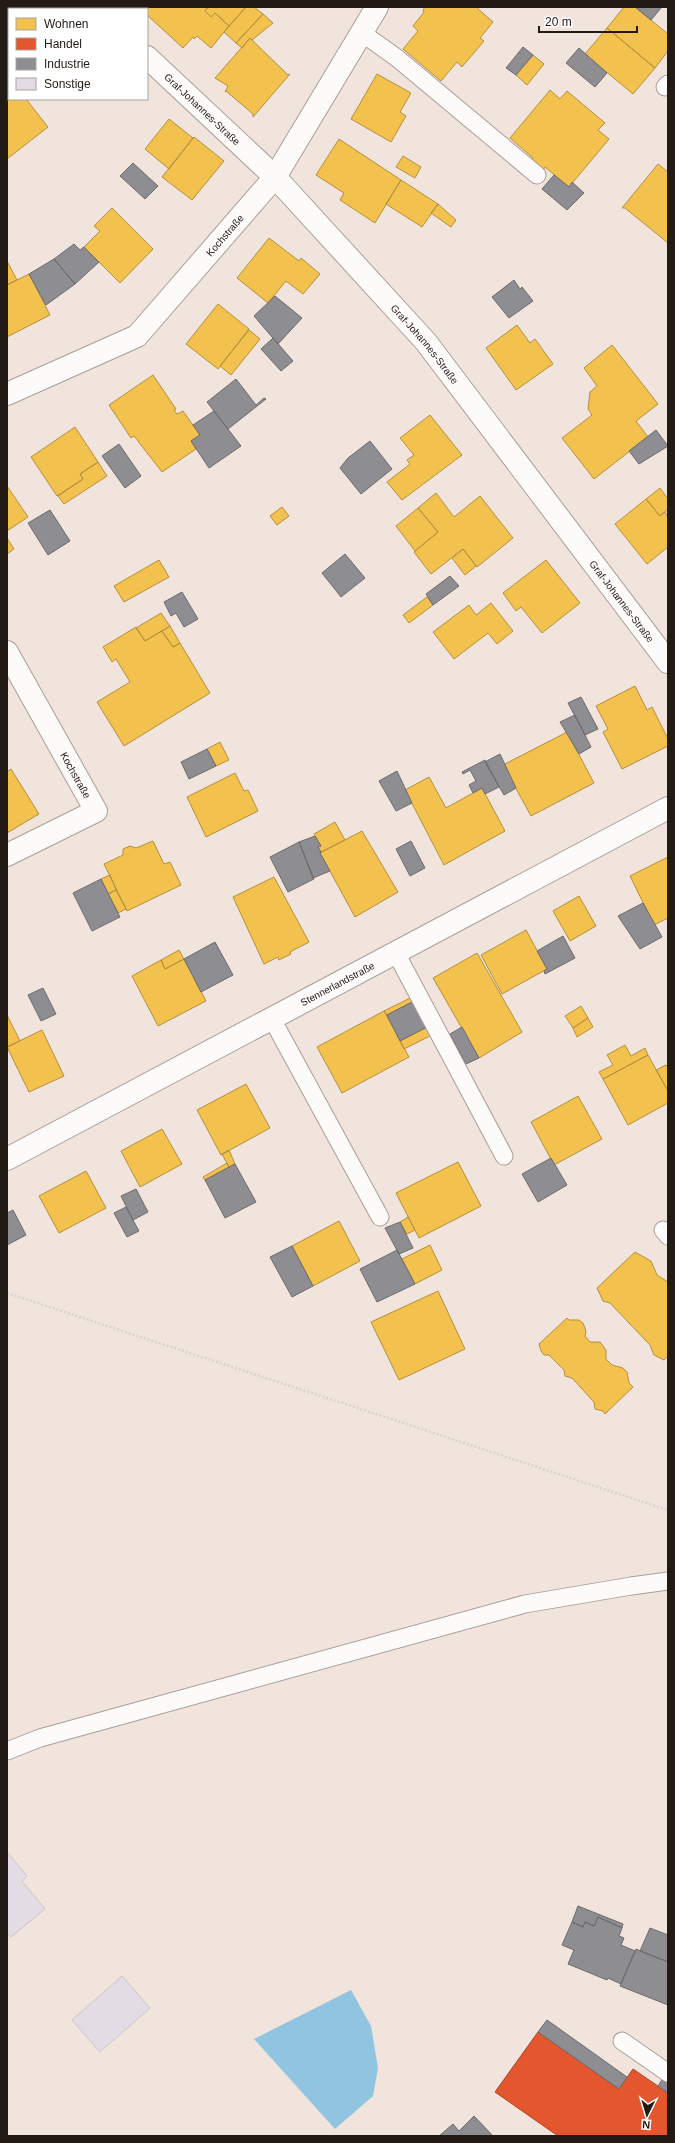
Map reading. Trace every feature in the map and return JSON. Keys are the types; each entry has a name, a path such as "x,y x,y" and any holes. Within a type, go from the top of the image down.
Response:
{"street":[{"name":"Kochstraße","path":"7,394 137,336 275,177 377,7"},
{"name":"Graf-Johannes-Straße","path":"148,58 275,177 426,342 668,662"},
{"name":"Kochstraße","path":"7,652 96,811 7,855"},
{"name":"Stennerlandstraße","path":"7,1159 668,808"}],"lane":[{"path":"362,33 397,58 537,175"},
{"path":"396,953 504,1156"},
{"path":"272,1019 380,1217"},
{"path":"7,1751 40,1738 525,1604 668,1581"},
{"path":"622,2041 668,2073"}],"path":[{"path":"7,1293 668,1510"}],"water":[{"path":"351,1990 371,2026 378,2068 373,2096 335,2129 254,2039"}],"building: Wohnen":[{"path":"138,7 208,7 205,11 211,17 215,13 229,26 211,48 197,36 194,39 193,37 183,48 148,16 148,8"},
{"path":"208,7 246,7 229,26 215,13 211,17 205,11"},
{"path":"246,7 254,7 263,14 236,43 224,32"},
{"path":"425,7 476,7 493,22 480,38 484,41 462,67 457,62 441,81 403,49 418,31 413,26 424,12 423,10"},
{"path":"624,7 635,7 668,34 668,51 655,68 607,28"},
{"path":"263,14 273,23 252,40 250,38 242,48 236,43"},
{"path":"607,28 655,68 633,94 585,54"},
{"path":"250,38 288,75 290,74 253,117 253,114 226,91 225,92 228,86 215,78"},
{"path":"533,55 544,64 527,85 516,75"},
{"path":"377,74 411,93 400,112 406,116 391,142 351,119"},
{"path":"550,90 560,99 567,91 605,123 598,130 609,139 569,187 545,167 544,169 532,160 533,158 510,138"},
{"path":"8,94 8,100 27,100 48,127 7,159"},
{"path":"169,119 193,138 169,169 145,149"},
{"path":"194,137 224,161 192,200 162,177"},
{"path":"339,139 401,180 375,223 340,200 344,193 316,175"},
{"path":"403,156 421,167 415,178 396,167"},
{"path":"658,164 668,172 668,243 625,208 622,208"},
{"path":"401,180 438,204 422,227 386,204"},
{"path":"438,204 456,220 451,227 431,213"},
{"path":"112,208 153,249 120,283 84,247 100,231 94,226"},
{"path":"269,238 299,261 301,258 320,274 303,294 286,281 268,303 237,278"},
{"path":"7,261 17,280 7,285"},
{"path":"29,274 50,315 7,337 7,285"},
{"path":"218,304 249,329 218,369 186,344"},
{"path":"517,325 530,343 535,339 553,364 516,390 486,348"},
{"path":"249,330 260,339 231,375 220,366"},
{"path":"612,345 658,404 636,421 648,437 594,479 562,438 592,415 588,409 590,392 597,386 584,368"},
{"path":"153,375 176,409 174,410 177,414 183,411 200,435 191,441 196,449 162,472 134,436 131,438 109,405"},
{"path":"430,415 462,455 402,500 387,482 410,464 407,460 414,455 400,438"},
{"path":"75,427 98,462 80,474 83,479 57,496 31,457"},
{"path":"98,462 107,476 64,504 58,496 83,479 80,474"},
{"path":"7,486 28,517 7,531"},
{"path":"660,488 668,499 668,509 660,516 646,499"},
{"path":"436,493 454,517 480,496 513,538 477,567 463,549 431,574 414,552 438,532 418,508"},
{"path":"646,499 660,516 665,512 668,517 668,547 647,564 615,524"},
{"path":"282,507 289,516 277,525 270,516"},
{"path":"418,508 438,532 415,551 396,526"},
{"path":"7,538 14,549 7,554"},
{"path":"463,549 476,566 465,575 452,558"},
{"path":"159,560 169,577 124,602 114,586"},
{"path":"546,560 580,603 542,633 521,607 516,611 503,593"},
{"path":"427,597 433,605 409,623 403,615"},
{"path":"491,603 513,631 497,644 488,633 454,659 433,632 469,605 476,615"},
{"path":"161,613 170,626 145,641 136,628"},
{"path":"170,626 180,643 173,647 162,631"},
{"path":"136,627 145,641 162,631 173,647 180,643 210,693 124,746 97,702 130,682 116,659 112,662 103,647"},
{"path":"635,686 647,710 652,707 668,739 668,746 622,769 603,732 608,729 596,706"},
{"path":"567,732 594,783 531,816 503,765"},
{"path":"220,742 229,760 216,766 207,749"},
{"path":"11,769 39,814 7,833 7,772"},
{"path":"235,773 244,791 248,790 258,811 206,837 187,797"},
{"path":"429,777 446,808 482,788 505,831 444,865 405,790"},
{"path":"335,822 345,840 321,852 318,847 321,846 314,834"},
{"path":"362,831 398,892 355,917 320,853"},
{"path":"153,841 164,864 170,862 181,885 127,911 104,864 123,855 123,849 130,846 136,848"},
{"path":"668,857 668,918 654,925 630,876"},
{"path":"110,875 116,890 108,894 101,879"},
{"path":"274,877 309,942 290,952 291,954 279,960 278,957 264,964 233,897"},
{"path":"116,890 126,909 118,913 108,894"},
{"path":"579,896 596,926 570,941 553,911"},
{"path":"526,930 547,969 502,994 481,955"},
{"path":"179,950 184,959 165,969 161,960"},
{"path":"477,953 522,1032 479,1058 433,978"},
{"path":"184,959 206,1001 158,1026 132,976 161,960 165,969"},
{"path":"412,997 414,1001 387,1015 384,1011"},
{"path":"581,1006 588,1018 573,1028 565,1016"},
{"path":"384,1011 409,1057 342,1093 317,1047"},
{"path":"7,1015 20,1041 7,1047"},
{"path":"588,1018 593,1027 577,1037 573,1028"},
{"path":"427,1027 432,1035 404,1049 400,1041"},
{"path":"42,1030 64,1076 29,1092 7,1047"},
{"path":"625,1045 631,1056 645,1048 648,1055 603,1079 599,1072 613,1065 607,1055"},
{"path":"648,1055 668,1091 668,1103 628,1125 603,1079"},
{"path":"666,1065 668,1068 668,1091 656,1070"},
{"path":"246,1084 270,1128 221,1155 197,1110"},
{"path":"578,1096 602,1139 554,1165 531,1122"},
{"path":"162,1129 182,1164 140,1187 121,1151"},
{"path":"229,1150 235,1164 229,1167 222,1154"},
{"path":"458,1162 481,1206 419,1238 396,1193"},
{"path":"227,1163 229,1167 205,1180 203,1177"},
{"path":"86,1171 106,1208 59,1233 39,1196"},
{"path":"408,1217 415,1230 407,1234 400,1222"},
{"path":"339,1221 360,1261 313,1286 292,1246"},
{"path":"430,1245 442,1270 415,1284 402,1259"},
{"path":"635,1252 651,1261 657,1275 668,1282 668,1356 664,1360 654,1355 650,1345 610,1303 603,1301 597,1288"},
{"path":"438,1291 465,1349 399,1380 371,1322"},
{"path":"567,1318 569,1320 579,1320 583,1323 586,1331 585,1336 590,1342 600,1342 606,1350 606,1359 612,1365 623,1368 627,1372 629,1383 633,1387 605,1414 603,1411 595,1409 594,1402 572,1378 565,1376 564,1370 549,1355 544,1355 541,1351 539,1344"}],"building: Handel":[{"path":"538,2032 619,2089 633,2069 668,2093 668,2136 558,2136 495,2092"}],"building: Industrie":[{"path":"7,7 25,7 8,8 7,41"},
{"path":"635,7 660,7 661,8 651,20"},
{"path":"523,47 533,55 516,75 506,68"},
{"path":"579,48 607,73 595,87 566,63"},
{"path":"133,163 158,186 145,199 120,176"},
{"path":"554,175 569,187 572,182 584,193 567,210 542,189"},
{"path":"74,244 80,250 84,247 99,262 75,284 54,259"},
{"path":"54,259 75,284 46,305 29,274"},
{"path":"514,280 520,289 522,287 533,301 509,318 492,297"},
{"path":"275,296 302,318 278,344 254,316"},
{"path":"273,338 293,361 281,371 261,349"},
{"path":"236,379 256,405 264,398 266,399 228,429 207,402"},
{"path":"214,411 241,446 209,468 191,441 200,435 193,425"},
{"path":"656,430 668,446 639,464 629,451"},
{"path":"370,441 392,469 361,494 340,468 348,458"},
{"path":"119,444 141,476 125,488 102,456"},
{"path":"50,510 70,541 48,555 28,523"},
{"path":"345,554 365,578 341,597 322,573"},
{"path":"450,576 459,586 433,605 426,594"},
{"path":"182,592 198,619 184,627 176,613 171,616 164,602"},
{"path":"581,697 598,729 585,735 568,703"},
{"path":"575,715 591,747 579,754 560,722"},
{"path":"207,749 216,766 189,779 181,762"},
{"path":"500,754 516,788 504,795 485,762"},
{"path":"485,760 499,787 485,794 482,788 473,793 469,785 476,781 470,770 463,774 462,772"},
{"path":"397,771 412,803 396,811 379,781"},
{"path":"315,836 321,846 318,847 321,852 320,853 330,871 313,878 299,842"},
{"path":"411,841 425,868 410,876 396,849"},
{"path":"299,842 314,879 288,892 270,857"},
{"path":"101,879 120,917 92,931 73,893"},
{"path":"643,903 662,937 640,949 618,916"},
{"path":"563,936 575,958 545,974 544,971 547,969 537,951"},
{"path":"215,942 233,975 201,992 184,959"},
{"path":"43,988 56,1014 41,1021 28,995"},
{"path":"414,1001 427,1027 400,1041 387,1015"},
{"path":"462,1027 479,1058 466,1064 450,1034"},
{"path":"551,1158 567,1185 538,1202 522,1174"},
{"path":"235,1164 256,1202 225,1218 205,1180"},
{"path":"136,1189 148,1212 133,1220 121,1196"},
{"path":"126,1207 139,1231 127,1237 114,1213"},
{"path":"13,1210 26,1235 7,1245 7,1213"},
{"path":"400,1222 413,1248 399,1254 385,1228"},
{"path":"292,1246 313,1286 292,1297 270,1257"},
{"path":"397,1250 415,1284 377,1302 360,1269"},
{"path":"578,1906 623,1924 622,1928 598,1917 594,1926 585,1922 583,1927 572,1922"},
{"path":"598,1917 622,1928 619,1936 624,1938 621,1945 635,1951 621,1984 608,1978 607,1980 568,1964 574,1950 562,1945 572,1922 583,1927 585,1922 594,1926"},
{"path":"650,1928 668,1935 668,1962 640,1951"},
{"path":"636,1949 668,1962 668,2005 620,1986"},
{"path":"547,2020 627,2077 619,2089 538,2032"},
{"path":"666,2074 668,2075 668,2093 658,2086"},
{"path":"474,2116 493,2136 439,2136 453,2124 459,2131"}],"building: Sonstige":[{"path":"7,1852 27,1876 22,1881 45,1909 11,1937 7,1933"},
{"path":"122,1976 150,2008 100,2052 72,2020"}]}
